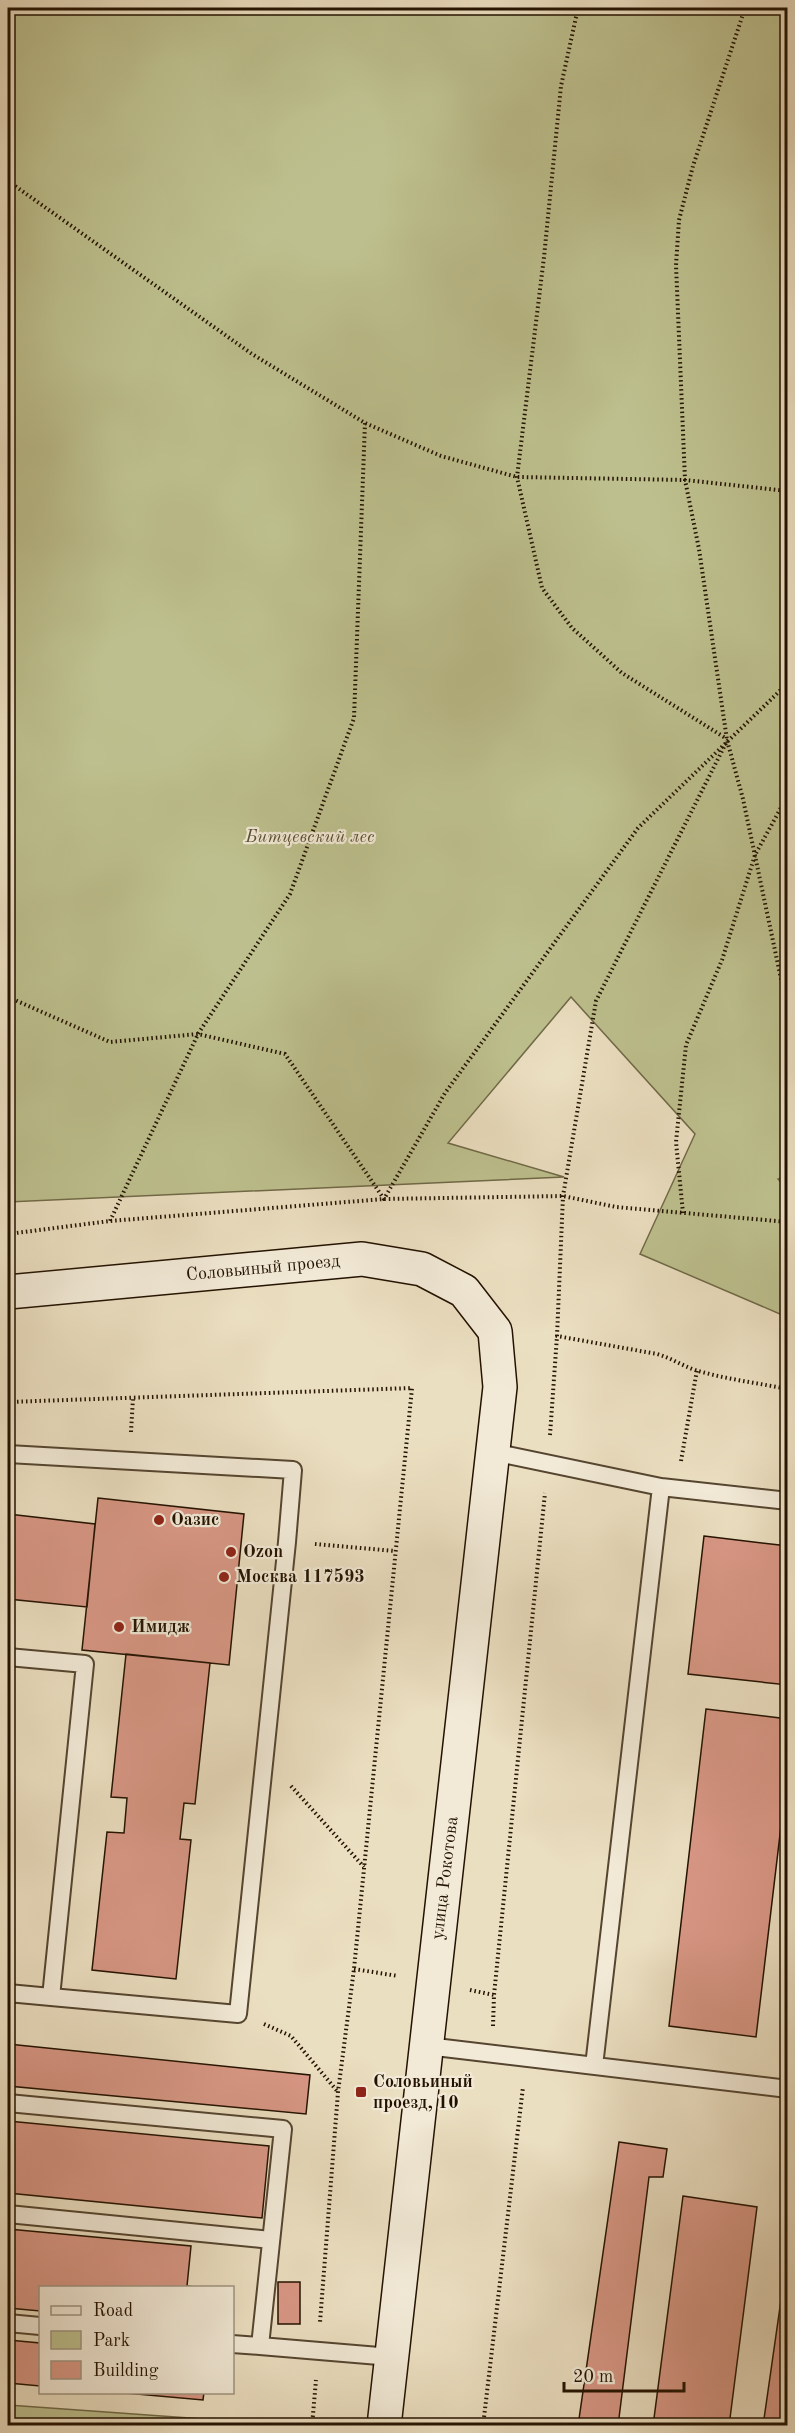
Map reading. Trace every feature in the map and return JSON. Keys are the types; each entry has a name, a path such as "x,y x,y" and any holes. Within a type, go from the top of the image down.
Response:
{"street":[{"name":"Соловьиный проезд","path":"8,1292 362,1259 422,1269 464,1291 495,1331"},
{"name":"улица Рокотова","path":"384,2426 500,1387 495,1331"}],"lane":[{"path":"493,1452 668,1487 788,1501"},
{"path":"8,1454 293,1470 238,2014 8,1993"},
{"path":"594,2066 668,1487"},
{"path":"8,1657 85,1664 51,1997"},
{"path":"427,2046 788,2089"},
{"path":"8,2103 283,2129 260,2346"},
{"path":"8,2214 271,2240"},
{"path":"8,2324 39,2326"},
{"path":"234,2344 391,2357"}],"path":[{"path":"578,8 561,86 518,477 542,588 572,628 622,673 727,740"},
{"path":"745,8 693,166 679,220 676,265 685,480 699,549 727,740 743,799 788,1012"},
{"path":"8,181 252,354 365,423 441,456 518,477 685,480 788,491"},
{"path":"110,1221 198,1034 290,894 354,718 365,423"},
{"path":"384,1199 445,1093 638,828 788,683"},
{"path":"483,2426 523,2084 492,2053 494,1995 548,1463 557,1336 563,1196 596,1001 727,740"},
{"path":"683,1213 676,1142 686,1045 722,960 755,855 788,795"},
{"path":"8,997 110,1042 198,1034 285,1054 384,1199"},
{"path":"8,1234 110,1221 384,1199 563,1196 616,1207 788,1222"},
{"path":"557,1336 657,1354 671,1358 676,1364 697,1370 788,1389"},
{"path":"668,1487 697,1370"},
{"path":"8,1402 412,1388 354,1969 338,2092 312,2426"},
{"path":"287,1542 395,1551"},
{"path":"265,1757 364,1867"},
{"path":"238,2014 291,2036 338,2092"}],"green space":[{"name":"Битцевский лес","path":"8,8 787,8 788,1175 778,1179 787,1189 787,1317 640,1254 695,1134 571,997 448,1143 564,1177 8,1202"},
{"path":"8,2405 286,2425 8,2425"}],"building":[{"path":"98,1498 244,1514 229,1665 82,1650"},
{"path":"8,1514 95,1524 87,1607 8,1599"},
{"path":"8,1514 95,1524 87,1607 8,1599"},
{"path":"704,1536 788,1546 788,1685 688,1674"},
{"path":"126,1654 210,1663 195,1804 184,1803 180,1839 191,1840 176,1979 92,1970 107,1832 124,1833 127,1798 111,1797"},
{"path":"126,1654 210,1663 195,1804 184,1803 180,1839 191,1840 176,1979 92,1970 107,1832 124,1833 127,1798 111,1797"},
{"path":"706,1709 788,1719 788,1767 756,2037 669,2026"},
{"path":"706,1709 788,1719 788,1767 756,2037 669,2026"},
{"path":"8,2044 310,2075 306,2114 8,2086"},
{"path":"8,2121 269,2146 262,2218 8,2193"},
{"path":"619,2142 667,2149 663,2177 649,2177 618,2426 578,2426"},
{"path":"683,2196 757,2207 729,2426 653,2426"},
{"path":"8,2229 191,2246 187,2286 39,2286 39,2311 8,2308"},
{"path":"788,2251 788,2426 763,2426"},
{"path":"278,2282 300,2282 300,2324 278,2324"},
{"path":"8,2340 39,2343 39,2386 8,2383"},
{"path":"136,2394 204,2394 203,2400"}],"place":[{"name":"Оазис","path":"159,1520"},
{"name":"Ozon","path":"231,1552"},
{"name":"Москва 117593","path":"224,1577"},
{"name":"Имидж","path":"119,1627"},
{"name":"Соловьиный проезд, 10","path":"361,2092"}]}
